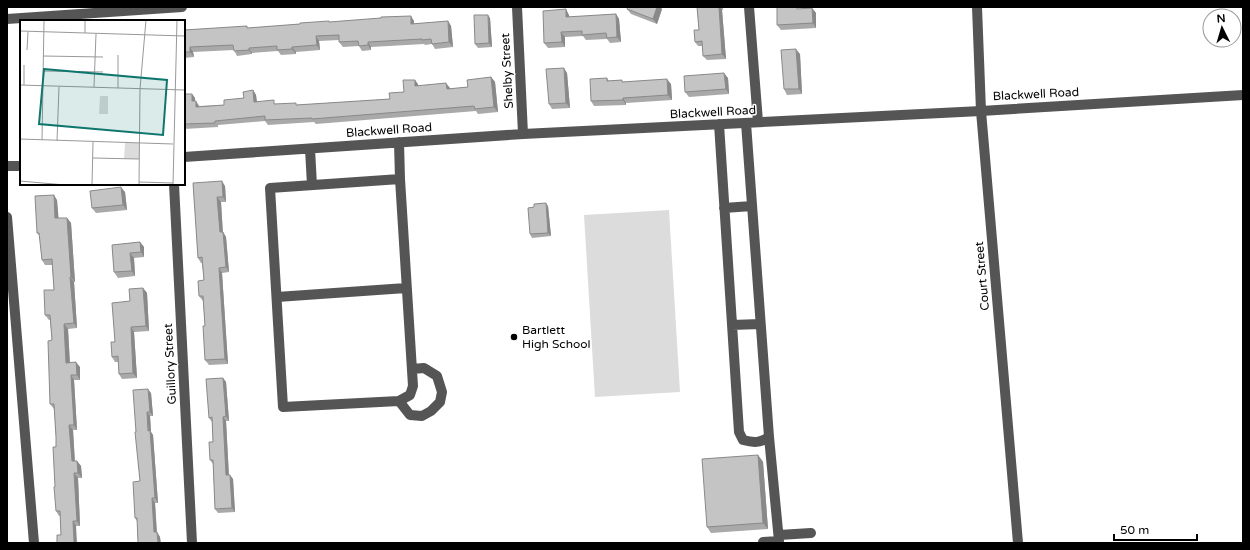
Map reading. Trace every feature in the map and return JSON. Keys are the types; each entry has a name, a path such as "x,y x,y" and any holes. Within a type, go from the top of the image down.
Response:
{"street":[{"path":"7,19 182,7"},
{"name":"Shelby Street","path":"517,7 523,134"},
{"path":"749,7 758,122"},
{"name":"Court Street","path":"977,7 981,110 1018,543"},
{"name":"Blackwell Road","path":"185,157 523,134 1243,95"},
{"path":"746,123 760,324 779,541 763,542"},
{"path":"719,124 739,432 743,440 752,443 762,442 769,437"},
{"path":"399,142 406,288 413,386 410,395 399,401 283,407 270,188 400,179"},
{"path":"310,149 312,185"},
{"path":"7,166 20,166"},
{"name":"Guillory Street","path":"174,185 192,543"},
{"path":"724,208 752,206"},
{"path":"7,217 34,543"},
{"path":"276,297 406,288"},
{"path":"732,325 760,324"},
{"path":"399,401 410,415 422,416 431,411 440,402 442,392 437,376 424,368 412,369"},
{"path":"778,535 811,533"}],"shaded area":[{"path":"669,210 680,392 595,397 584,215"}],"building":[{"path":"628,7 657,7 653,19 627,9"},
{"path":"697,7 719,7 722,54 703,56 702,41 695,42 694,30 699,30"},
{"path":"777,7 797,7 797,9 812,8 813,23 777,25"},
{"path":"566,9 566,17 616,14 617,37 607,38 606,33 582,35 582,31 561,32 562,42 544,43 543,11"},
{"path":"474,15 488,15 489,43 475,44"},
{"path":"411,16 411,24 448,21 449,42 432,44 431,39 422,39 368,42 368,45 359,46 358,41 339,42 339,35 316,36 317,45 292,47 292,49 277,50 277,46 249,48 249,50 234,51 233,45 190,47 190,52 185,52 185,30 247,26 247,28"},
{"path":"796,49 799,89 784,89 781,50"},
{"path":"564,68 566,103 549,104 546,69"},
{"path":"724,73 726,89 685,92 684,76"},
{"path":"491,77 494,107 475,109 474,106 312,119 265,120 265,116 215,121 215,123 185,124 185,94 192,94 192,101 196,101 196,107 224,105 224,100 244,98 243,92 253,90 254,102 274,100 274,104 296,103 296,105 390,99 389,93 404,92 403,80 415,80 415,86 446,83 447,89 468,87 467,80"},
{"path":"607,78 607,81 622,80 622,82 667,79 668,95 623,98 623,100 591,101 590,79"},
{"path":"222,181 223,197 217,197 220,232 223,232 226,267 219,268 225,359 205,360 203,296 199,296 198,281 204,280 202,257 198,258 193,183"},
{"path":"121,187 123,205 92,208 90,191"},
{"path":"54,195 55,218 67,218 74,323 64,324 66,363 76,362 77,375 71,375 74,425 69,425 72,461 77,461 78,473 74,473 77,521 73,521 74,543 57,543 57,535 61,535 60,511 56,511 54,487 53,447 56,447 56,437 54,404 50,404 48,341 52,340 50,315 45,315 44,290 54,290 52,259 42,260 39,233 37,233 35,196"},
{"path":"546,203 548,233 530,234 528,208 534,207 534,204"},
{"path":"140,242 141,252 130,253 132,271 114,272 112,245"},
{"path":"143,288 146,326 131,327 133,373 119,374 118,356 112,357 111,342 115,342 112,303 130,301 129,289"},
{"path":"223,378 226,416 223,417 226,475 230,475 232,508 215,509 213,460 210,460 209,442 213,442 212,417 209,418 206,379"},
{"path":"148,389 150,412 147,412 148,431 150,430 155,498 152,498 154,532 157,532 158,543 138,543 133,482 140,481 135,432 133,390"},
{"path":"758,455 763,523 707,527 702,459"}],"place":[{"name":"Bartlett High School","path":"514,337"}]}
